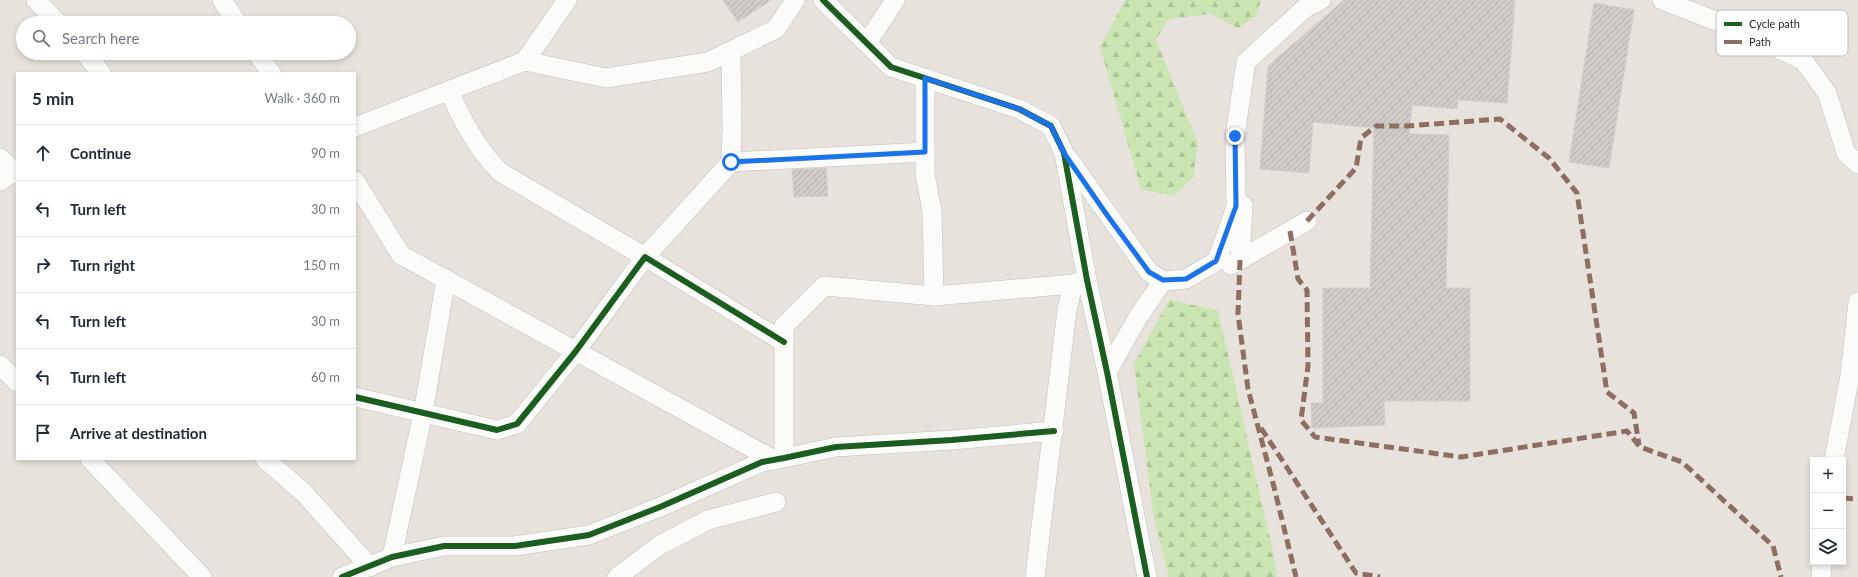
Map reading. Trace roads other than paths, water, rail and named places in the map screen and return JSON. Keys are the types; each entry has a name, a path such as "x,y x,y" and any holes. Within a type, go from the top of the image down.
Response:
{"street":[{"path":"36,0 51,16"},
{"path":"222,0 232,16"},
{"path":"525,61 567,0"},
{"path":"356,127 525,61 606,78 708,62 776,29 795,0"},
{"path":"823,0 891,67 1019,109 1051,126 1064,153 1149,272 1163,280 1186,279 1216,261 1236,206 1235,136 1246,62 1305,8 1321,0"},
{"path":"867,43 895,0"},
{"path":"1662,0 1716,21"},
{"path":"356,397 497,430 517,424 576,351 645,257 731,162 731,51"},
{"path":"1794,56 1803,60 1827,93 1846,153 1858,164"},
{"path":"91,60 100,72"},
{"path":"262,60 270,72"},
{"path":"925,78 925,174 932,211 934,296"},
{"path":"448,91 468,131 483,154 500,172 645,257 784,342"},
{"path":"1235,136 1244,176 1240,260"},
{"path":"731,162 925,152"},
{"path":"1064,153 1080,282 1107,372 1147,577"},
{"path":"0,158 12,174"},
{"path":"356,183 401,255 576,351 779,459"},
{"path":"1205,268 1220,270 1307,221"},
{"path":"392,557 423,413 446,279"},
{"path":"1107,372 1138,317 1163,280"},
{"path":"779,459 784,326 824,286 934,296 1080,282"},
{"path":"1036,577 1067,310 1080,282"},
{"path":"1835,457 1850,375 1858,302"},
{"path":"0,365 16,381"},
{"path":"342,577 392,557 444,546 514,546 589,535 660,507 762,462 836,447 952,440 1054,431"},
{"path":"91,460 202,577"},
{"path":"266,460 304,493 370,567"},
{"path":"617,577 660,545 708,520 776,502"},
{"path":"1821,577 1822,565"}]}
